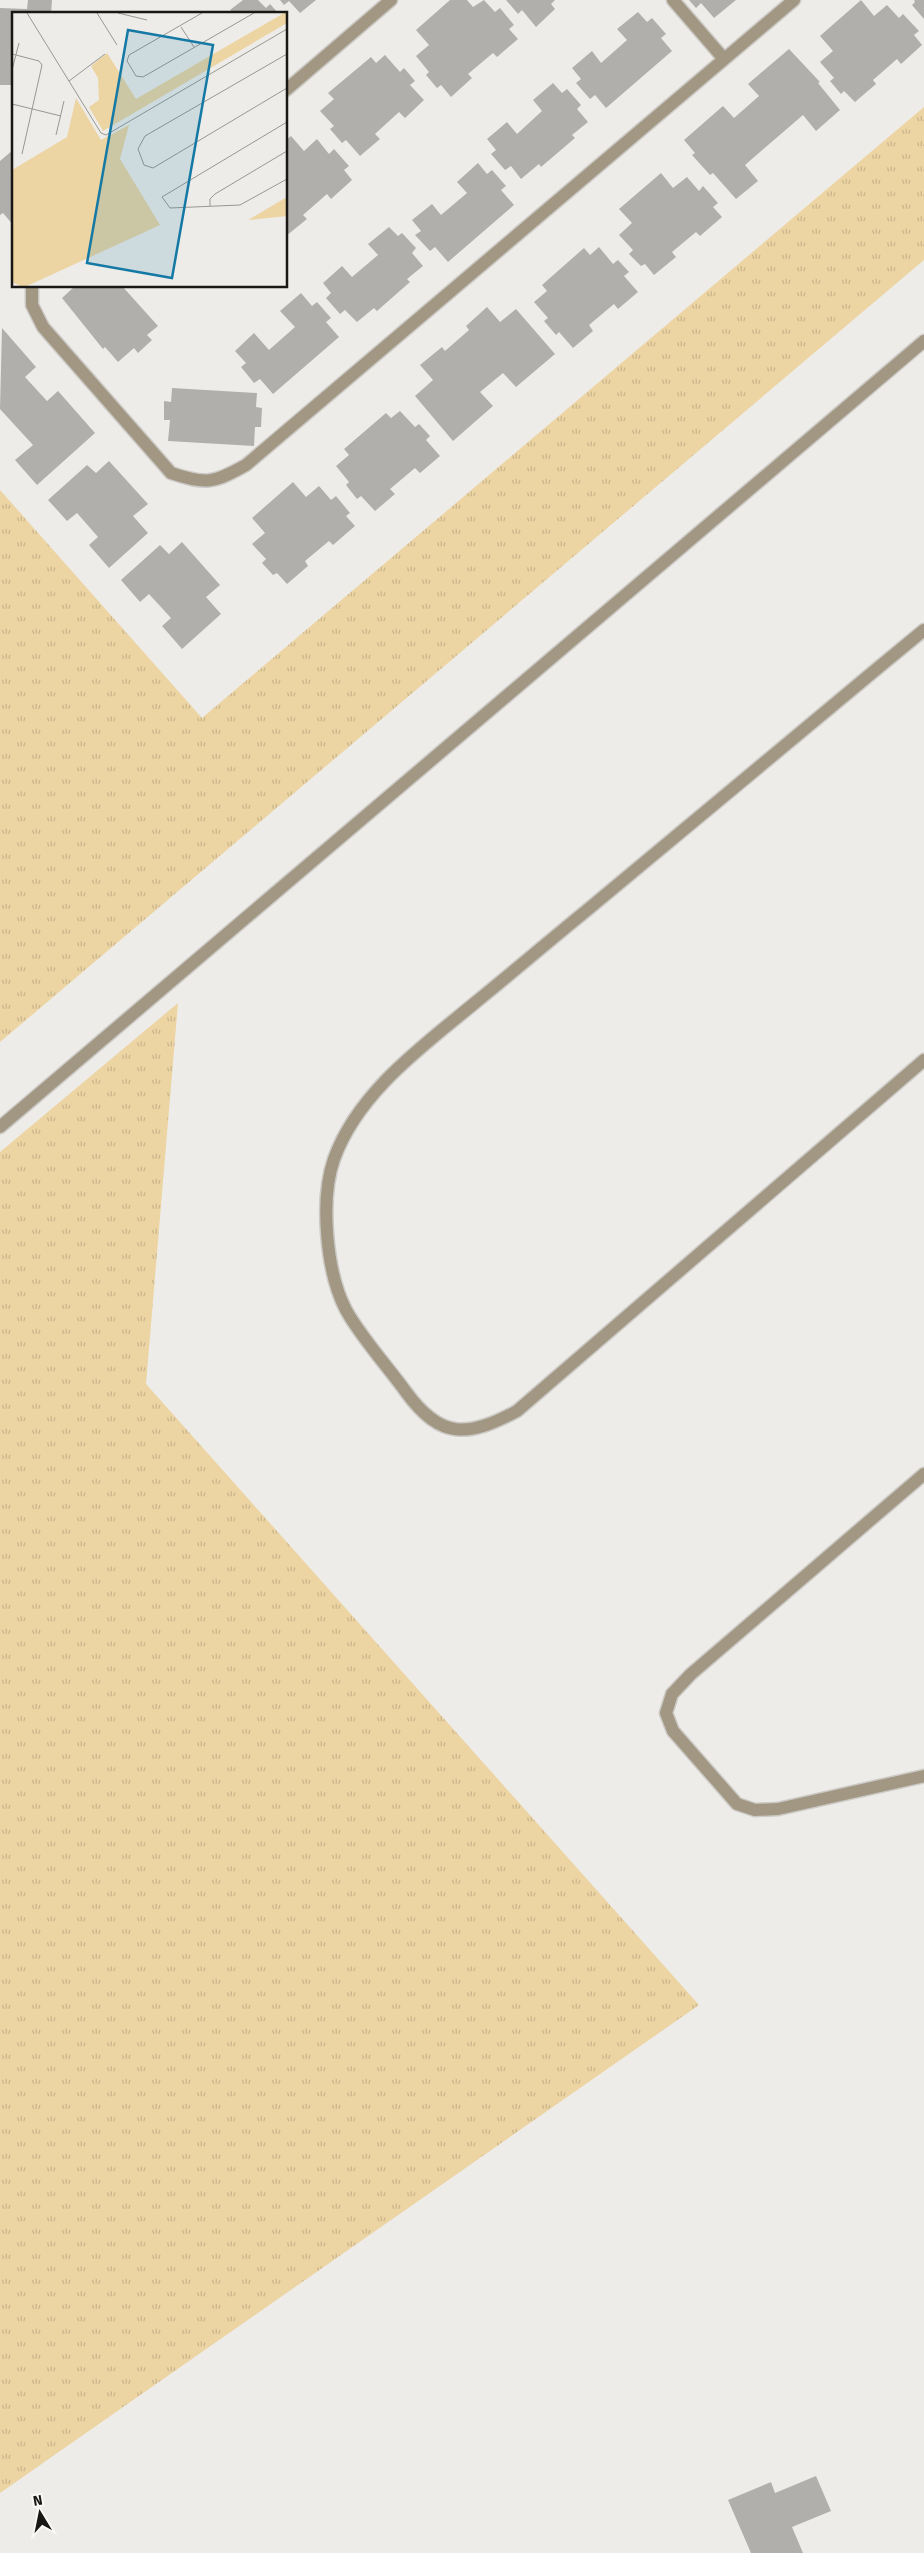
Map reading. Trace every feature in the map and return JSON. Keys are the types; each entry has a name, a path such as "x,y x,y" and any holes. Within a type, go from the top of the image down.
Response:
{"street":[{"path":"288,88 391,0"},
{"path":"673,0 724,59"},
{"path":"32,288 32,305 43,327 156,457 171,472 196,481 221,479 246,465 794,0"},
{"path":"0,1127 924,341"},
{"path":"924,630 454,1021 378,1088 353,1121 334,1160 328,1198 327,1242 333,1272 346,1309 414,1404 439,1425 459,1431 489,1426 517,1411 924,1060"},
{"path":"924,1474 691,1674 672,1694 666,1713 673,1731 737,1804 754,1810 778,1809 924,1776"}],"green space":[{"path":"924,107 924,260 0,1042 0,490 202,718"},
{"path":"178,1003 146,1384 699,2005 0,2493 0,1152"}],"building":[{"path":"28,0 52,0 51,12 12,12 12,85 0,85 0,8 27,9"},
{"path":"243,0 258,0 266,8 270,4 277,12 232,12 230,10"},
{"path":"280,0 316,0 300,13 289,1 284,5"},
{"path":"450,0 467,0 473,7 484,0 495,12 500,8 514,25 509,29 518,39 497,57 493,53 468,74 472,78 451,97 441,85 437,88 426,75 429,72 416,56 429,45 416,30"},
{"path":"506,0 555,0 551,4 555,9 536,27 522,10 518,14"},
{"path":"689,0 736,0 714,18 701,3 696,8"},
{"path":"861,0 874,16 887,5 899,18 903,14 919,31 914,35 922,45 901,64 897,59 873,80 876,84 855,102 844,91 841,94 830,81 834,78 820,62 833,51 820,36"},
{"path":"914,0 924,0 924,19 912,5 915,2"},
{"path":"638,12 647,22 652,18 666,34 661,38 672,51 606,108 595,95 590,99 576,83 581,79 572,68 592,51 601,63 627,40 617,29"},
{"path":"789,49 820,82 818,83 840,110 816,131 803,115 745,165 758,181 736,199 713,173 710,175 692,155 695,153 684,140 723,106 734,118 759,96 748,84"},
{"path":"385,55 400,72 404,68 415,81 410,85 424,100 405,118 399,112 375,134 380,139 360,156 346,140 342,143 330,129 334,126 320,111 334,99 328,93 371,57 376,63"},
{"path":"553,83 562,93 567,89 581,105 577,109 588,122 572,135 575,138 541,167 539,164 521,179 511,166 505,170 491,154 496,150 487,139 507,122 517,134 542,111 533,100"},
{"path":"291,136 304,151 317,139 329,154 334,149 349,166 344,170 352,180 331,199 327,194 303,215 307,219 288,234 288,138"},
{"path":"12,151 12,224 3,213 0,215 0,161"},
{"path":"478,163 487,174 492,170 506,186 501,190 514,205 448,262 435,247 430,251 415,235 421,231 412,220 432,204 441,215 467,193 457,182"},
{"path":"661,173 673,188 687,177 699,191 703,186 718,203 713,207 722,217 700,236 696,232 672,252 676,257 654,275 645,264 641,266 629,254 633,250 619,235 632,223 619,209"},
{"path":"389,227 398,236 402,233 416,248 412,253 423,266 407,279 410,282 377,311 374,308 357,322 345,310 340,314 326,298 331,293 323,283 342,266 352,277 378,255 368,244"},
{"path":"599,247 613,264 618,260 629,272 624,276 638,292 618,309 614,304 589,325 593,331 573,348 559,332 556,335 544,321 548,318 534,302 547,291 542,285 584,248 590,255"},
{"path":"73,288 124,288 158,326 147,335 152,340 138,353 134,348 118,362 105,347 103,349 62,298"},
{"path":"301,293 312,306 317,302 331,318 326,322 339,337 273,394 260,379 254,383 241,367 246,363 235,351 254,333 269,350 295,327 280,311"},
{"path":"487,307 500,322 516,309 555,354 516,387 503,373 480,392 493,406 453,441 415,396 433,380 420,365 442,347 445,351 469,330 466,326"},
{"path":"2,328 36,367 25,377 47,401 58,391 95,433 37,485 15,460 33,445 0,409"},
{"path":"172,388 257,393 256,407 262,408 261,427 255,427 254,446 168,441 170,420 164,420 164,401 171,402"},
{"path":"400,411 415,427 419,424 430,436 426,440 440,456 420,473 415,468 390,489 395,494 375,511 361,496 357,499 346,485 349,482 336,466 349,455 344,449 386,413 391,418"},
{"path":"109,461 148,504 133,516 148,533 109,568 89,545 98,537 77,513 67,521 48,500 87,465 96,473"},
{"path":"293,482 306,497 319,486 331,500 336,496 350,513 346,516 355,526 333,545 329,541 305,561 308,566 287,584 277,573 273,575 262,563 266,559 252,544 265,533 252,518"},
{"path":"182,542 220,585 206,597 221,614 182,649 162,626 171,618 149,594 140,602 121,580 160,545 169,554"},
{"path":"816,2476 831,2511 792,2527 803,2553 751,2553 728,2500 771,2482 775,2493"}]}
